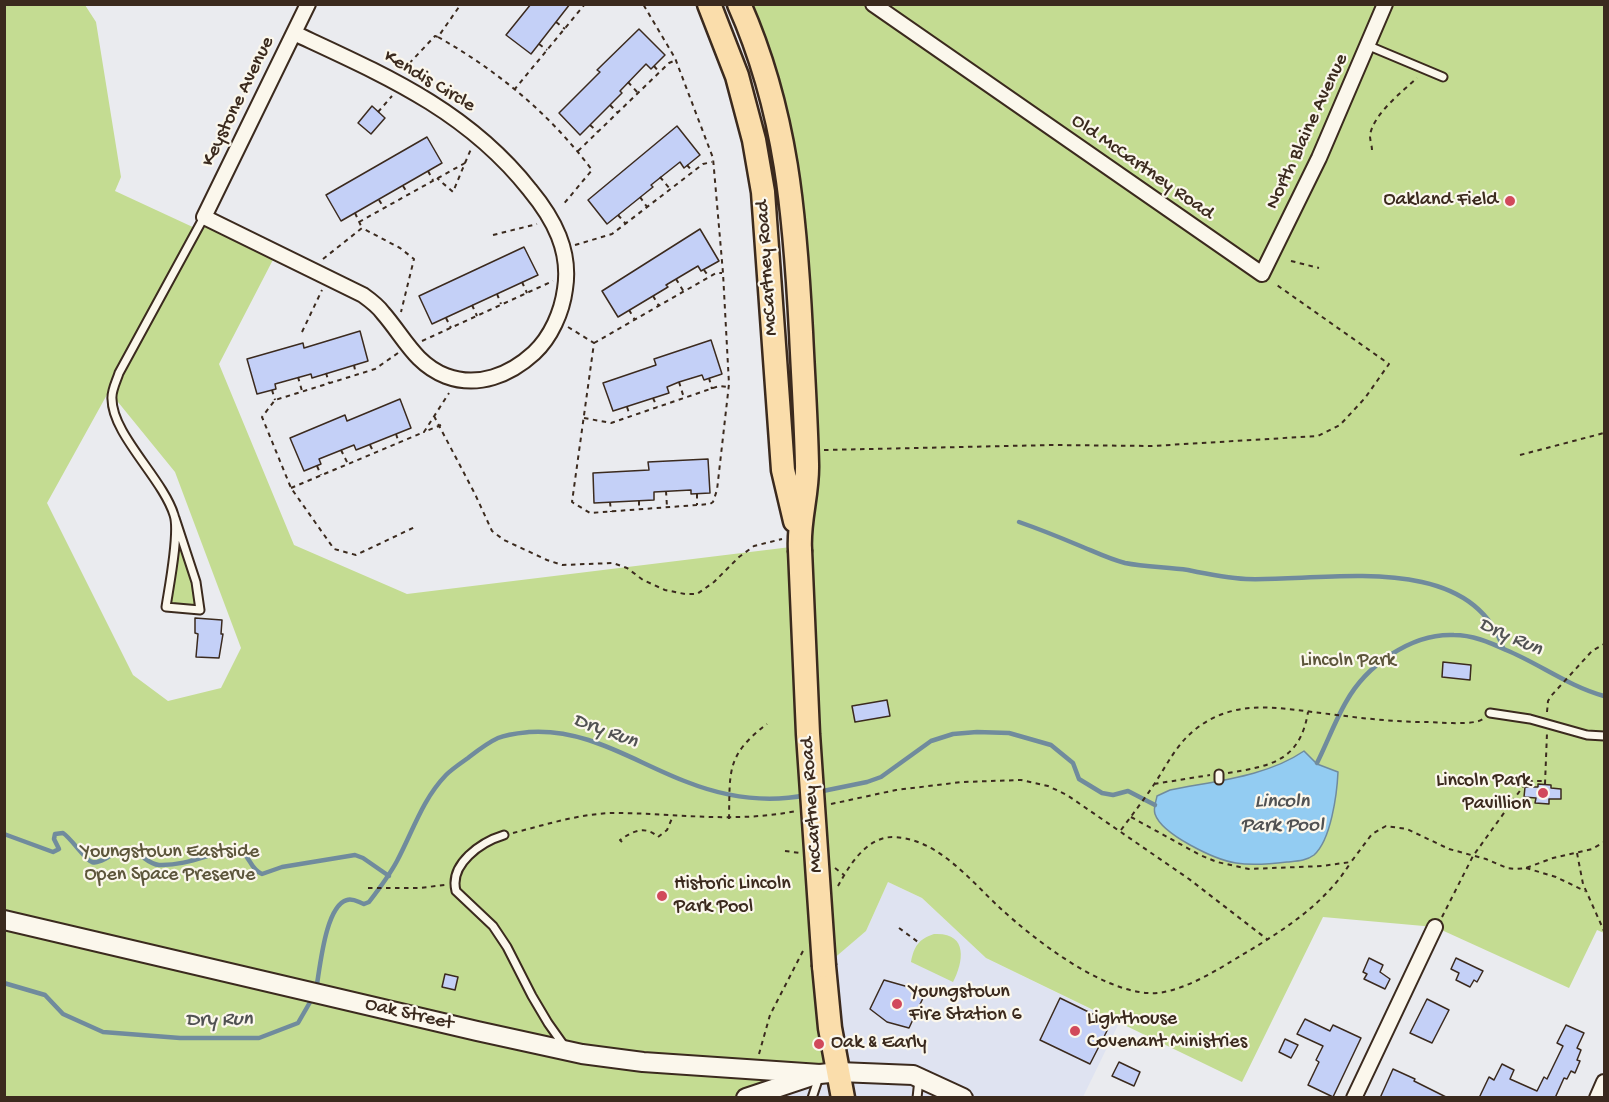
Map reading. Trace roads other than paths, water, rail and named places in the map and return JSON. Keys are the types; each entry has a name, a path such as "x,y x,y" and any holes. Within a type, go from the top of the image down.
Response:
{"highway":[{"name":"McCartney Road","path":"709,4 737,76 754,140 763,192 783,470 799,543"},
{"name":"McCartney Road","path":"739,4 769,85 781,132 792,196 807,450 799,543 808,734 830,1028 829,1073"},
{"path":"829,1073 843,1098"}],"street":[{"name":"Keystone Avenue","path":"204,216 308,4"},
{"name":"Old McCartney Road","path":"873,4 1262,274"},
{"name":"North Blaine Avenue","path":"1262,274 1318,158 1386,4"},
{"name":"Kendis Circle","path":"204,216 363,295 384,314 408,348 422,362 445,376 465,380 486,379 506,374 537,351 556,321 564,300 566,281 563,247 546,209 520,177 476,134 420,94 294,33"},
{"name":"Oak Street","path":"4,920 568,1051 642,1062 920,1077"},
{"path":"1354,1098 1435,927"},
{"path":"746,1098 829,1073"},
{"path":"920,1077 963,1098"},
{"path":"1597,1098 1605,1082"}],"lane":[{"path":"1369,46 1443,76"},
{"path":"176,518 166,607 200,610 196,582 176,518 167,498 118,423 111,399 119,373 204,216"},
{"path":"1490,713 1530,719 1587,735 1605,736"},
{"path":"504,835 482,843 460,866 454,884 456,891 493,926 507,947 542,1014 568,1051"},
{"path":"812,1098 829,1073"},
{"path":"917,1098 920,1077"}],"water":[{"name":"Lincoln Park Pool","path":"1304,751 1317,764 1338,772 1329,828 1320,848 1308,858 1262,864 1227,861 1203,852 1178,838 1160,822 1155,814 1157,796 1170,790 1257,772 1289,760"}],"waterway":[{"path":"1019,522 1107,557 1133,564 1246,579 1353,576 1428,583 1460,596 1486,617 1503,648"},
{"name":"Dry Run","path":"1317,763 1346,702 1365,676 1391,654 1406,646 1438,636 1467,636 1493,644 1578,687 1604,696"},
{"name":"Dry Run","path":"316,990 325,939 333,914 347,900 364,904 369,902 394,867 430,795 454,768 498,738 529,732 571,735 610,748 687,782 731,795 761,798 807,795"},
{"name":"Dry Run","path":"818,792 881,777 931,741 953,734 1009,733 1051,745 1073,763 1079,779 1102,793 1113,795 1128,791 1155,805"},
{"path":"4,834 53,852 59,849 54,839 55,834 63,833 92,862 126,850 135,852 154,864 169,865 236,849 245,854 255,869 262,874 282,867 355,855 389,876"},
{"name":"Dry Run","path":"4,983 45,995 63,1014 103,1032 180,1038 259,1038 298,1023 313,997"}],"place":[{"name":"Oakland Field","path":"1510,201"},
{"name":"Lincoln Park Pavillion","path":"1543,793"},
{"name":"Historic Lincoln Park Pool","path":"662,896"},
{"name":"Youngstown Fire Station 6","path":"897,1004"},
{"name":"Lighthouse Covenant Ministries","path":"1075,1031"},
{"name":"Oak & Early","path":"819,1044"}],"park label":[{"name":"Lincoln Park","path":"1348,662"},
{"name":"Youngstown Eastside Open Space Preserve","path":"170,864"}]}
